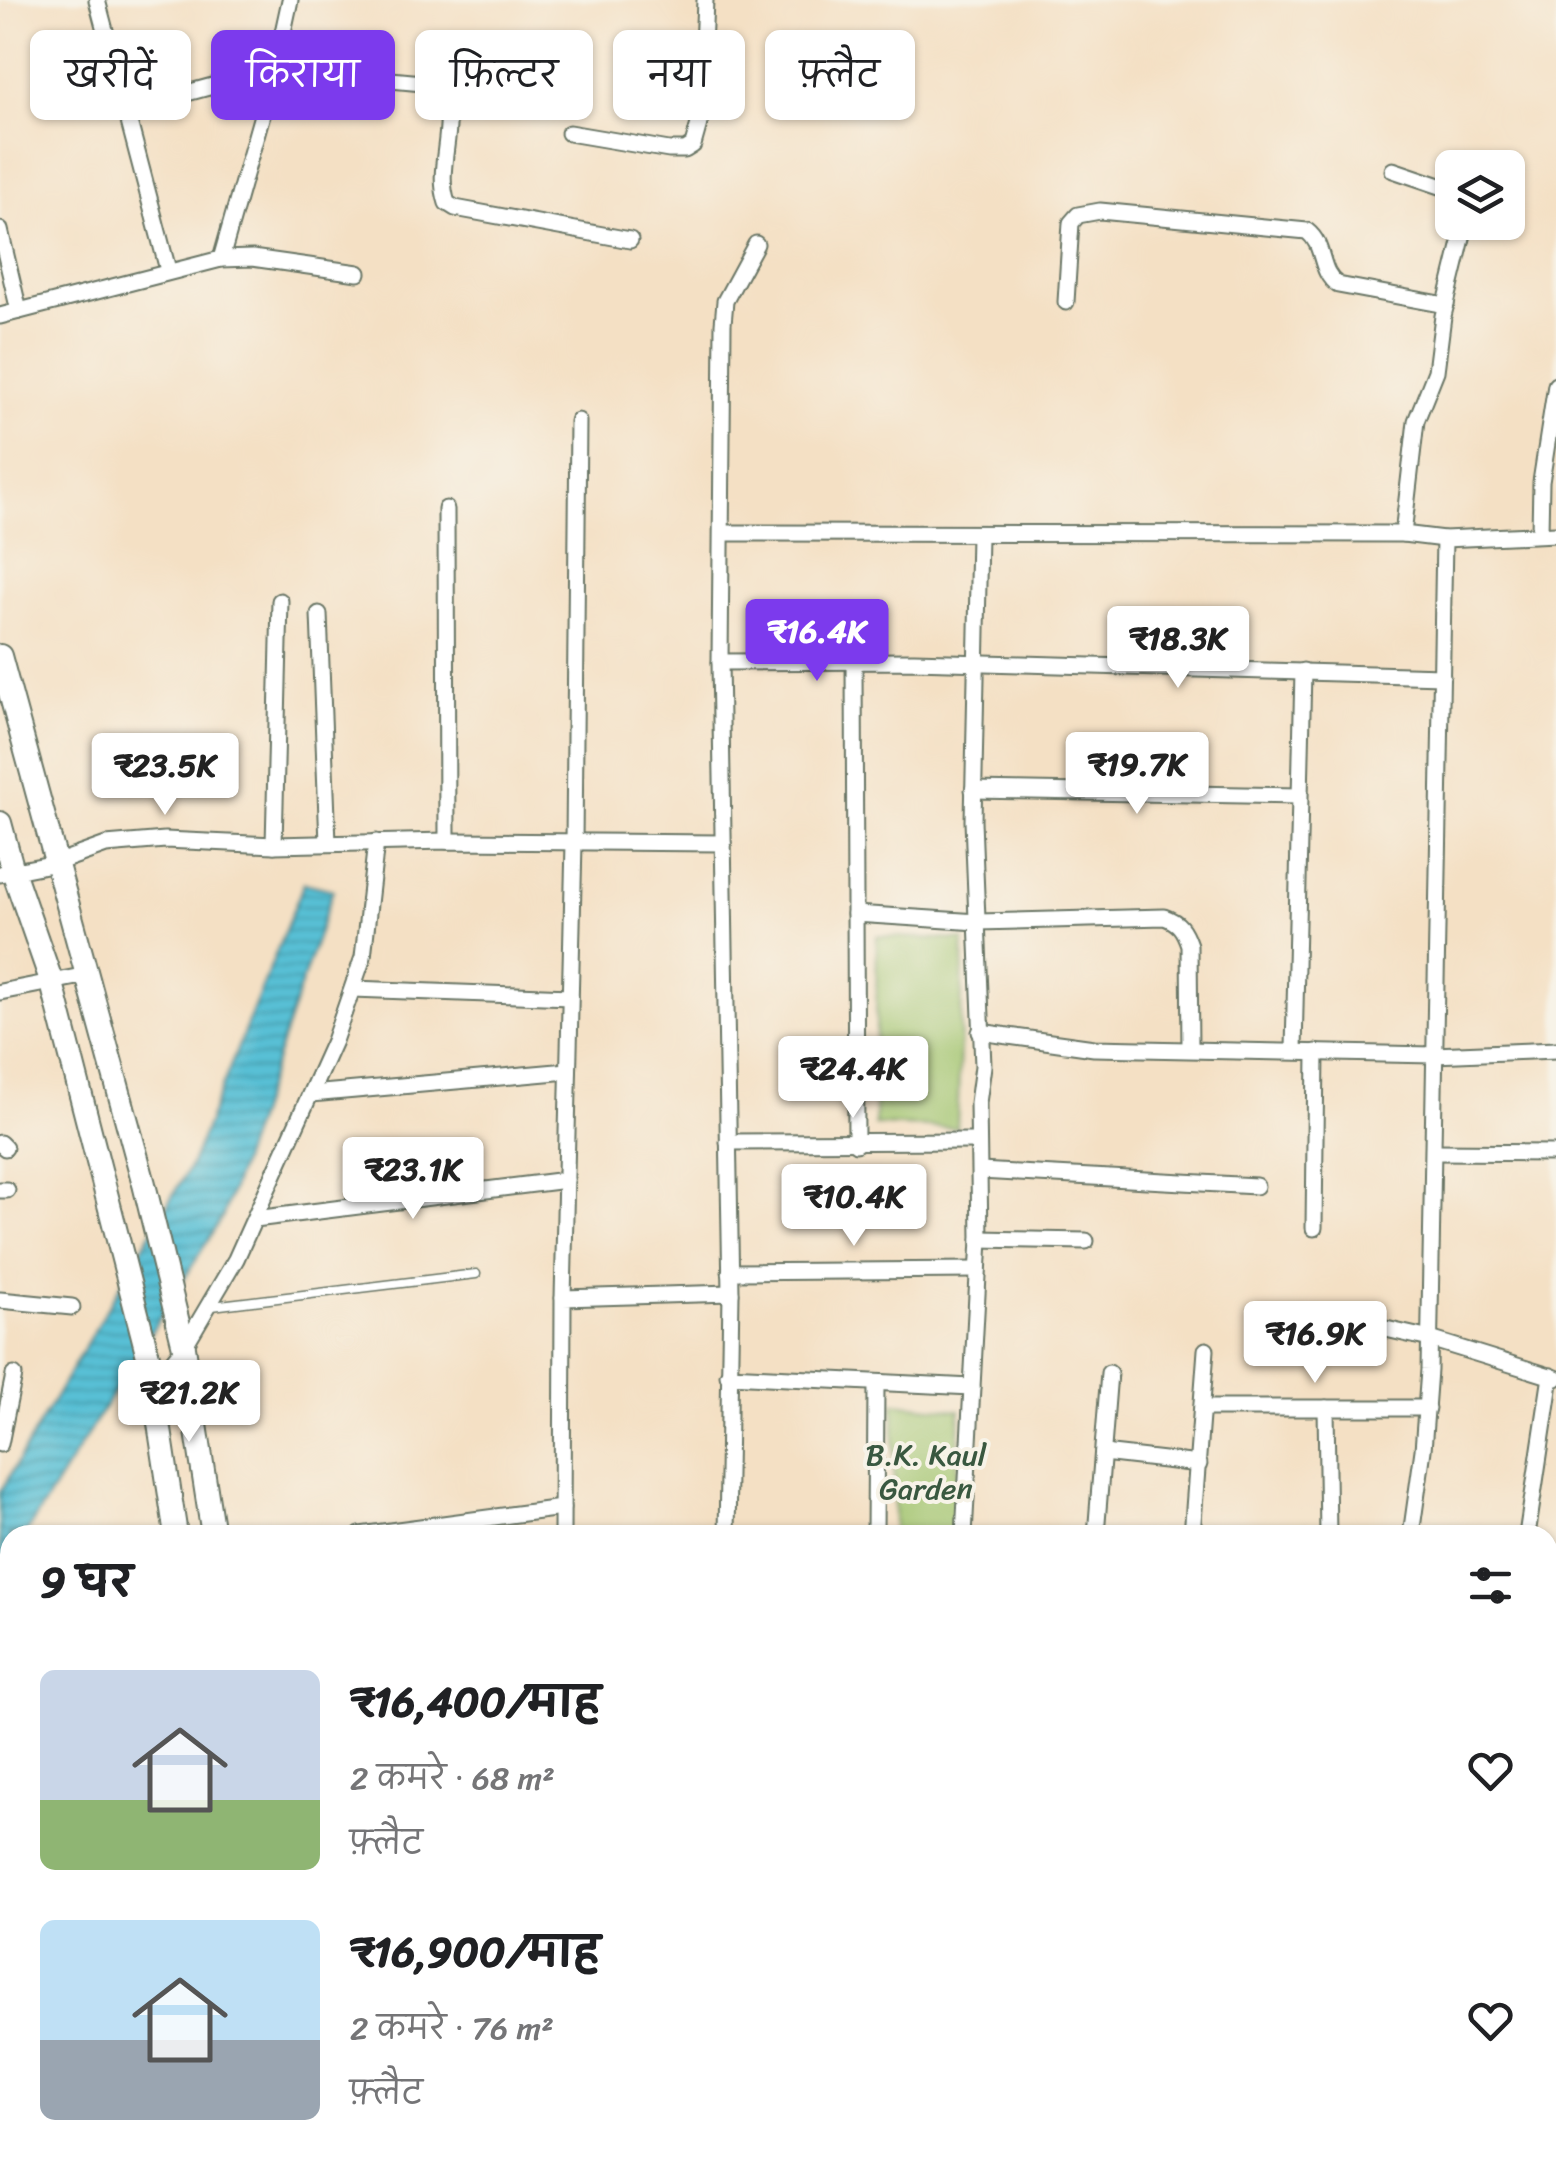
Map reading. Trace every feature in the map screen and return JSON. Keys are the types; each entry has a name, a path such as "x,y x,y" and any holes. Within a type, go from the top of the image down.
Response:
{"street":[{"path":"97,0 106,30"},
{"path":"283,30 290,0"},
{"path":"569,133 668,150 685,150 693,145 700,120 705,0"},
{"path":"395,80 441,88 450,115 444,184 447,202 455,208 630,240"},
{"path":"131,120 168,270"},
{"path":"221,259 261,120"},
{"path":"1393,170 1435,184"},
{"path":"1066,302 1071,223 1078,215 1100,211 1307,232 1316,238 1327,278 1338,285 1446,305"},
{"path":"0,230 19,311"},
{"path":"1403,534 1416,421 1436,371 1462,240"},
{"path":"727,1525 731,1293 720,662 725,301 756,244"},
{"path":"0,316 221,259 252,258 358,274"},
{"path":"722,533 1403,534 1444,539 1548,533 1540,482 1556,385"},
{"path":"562,1525 578,421"},
{"path":"446,509 446,841"},
{"path":"965,1525 980,1239 978,1142 983,1066 973,790 979,535"},
{"path":"1412,1525 1430,1339 1444,539"},
{"path":"280,601 281,844"},
{"path":"319,614 324,843"},
{"path":"0,656 181,1336 211,1525"},
{"path":"720,662 976,663 1442,676"},
{"path":"854,662 856,1144"},
{"path":"1294,1050 1303,671"},
{"path":"973,790 1300,796"},
{"path":"0,823 12,860 6,873 52,983 152,1374 175,1525"},
{"path":"6,873 56,863 106,845 166,840 281,844 722,843"},
{"path":"152,1374 208,1306 255,1219 311,1094 353,989 369,920 376,842"},
{"path":"855,914 978,922 1164,918 1176,921 1189,945 1190,1049"},
{"path":"0,992 88,975"},
{"path":"353,989 570,996"},
{"path":"980,1032 1094,1048 1434,1055 1556,1050"},
{"path":"1314,1228 1316,1052"},
{"path":"311,1094 568,1071"},
{"path":"728,1142 978,1142"},
{"path":"1435,1152 1556,1153"},
{"path":"980,1170 1256,1186"},
{"path":"255,1219 566,1180"},
{"path":"980,1239 1086,1241"},
{"path":"730,1272 978,1270"},
{"path":"563,1298 731,1293"},
{"path":"0,1300 72,1308"},
{"path":"1332,1317 1430,1339 1554,1377 1529,1525"},
{"path":"1193,1525 1206,1350"},
{"path":"1097,1525 1109,1373"},
{"path":"0,1444 14,1375"},
{"path":"728,1375 972,1387"},
{"path":"874,1525 876,1384"},
{"path":"1204,1408 1426,1408"},
{"path":"1326,1408 1328,1525"},
{"path":"1103,1452 1199,1464"},
{"path":"435,1525 562,1508"}],"lane":[{"path":"208,1306 476,1274"}],"green space":[{"path":"877,936 964,940 957,1128 875,1125"},
{"name":"B.K. Kaul Garden","path":"894,1403 960,1410 955,1525 894,1525"}],"water":[{"path":"304,883 333,890 223,1216 31,1525 0,1525 0,1492 191,1164"}]}
